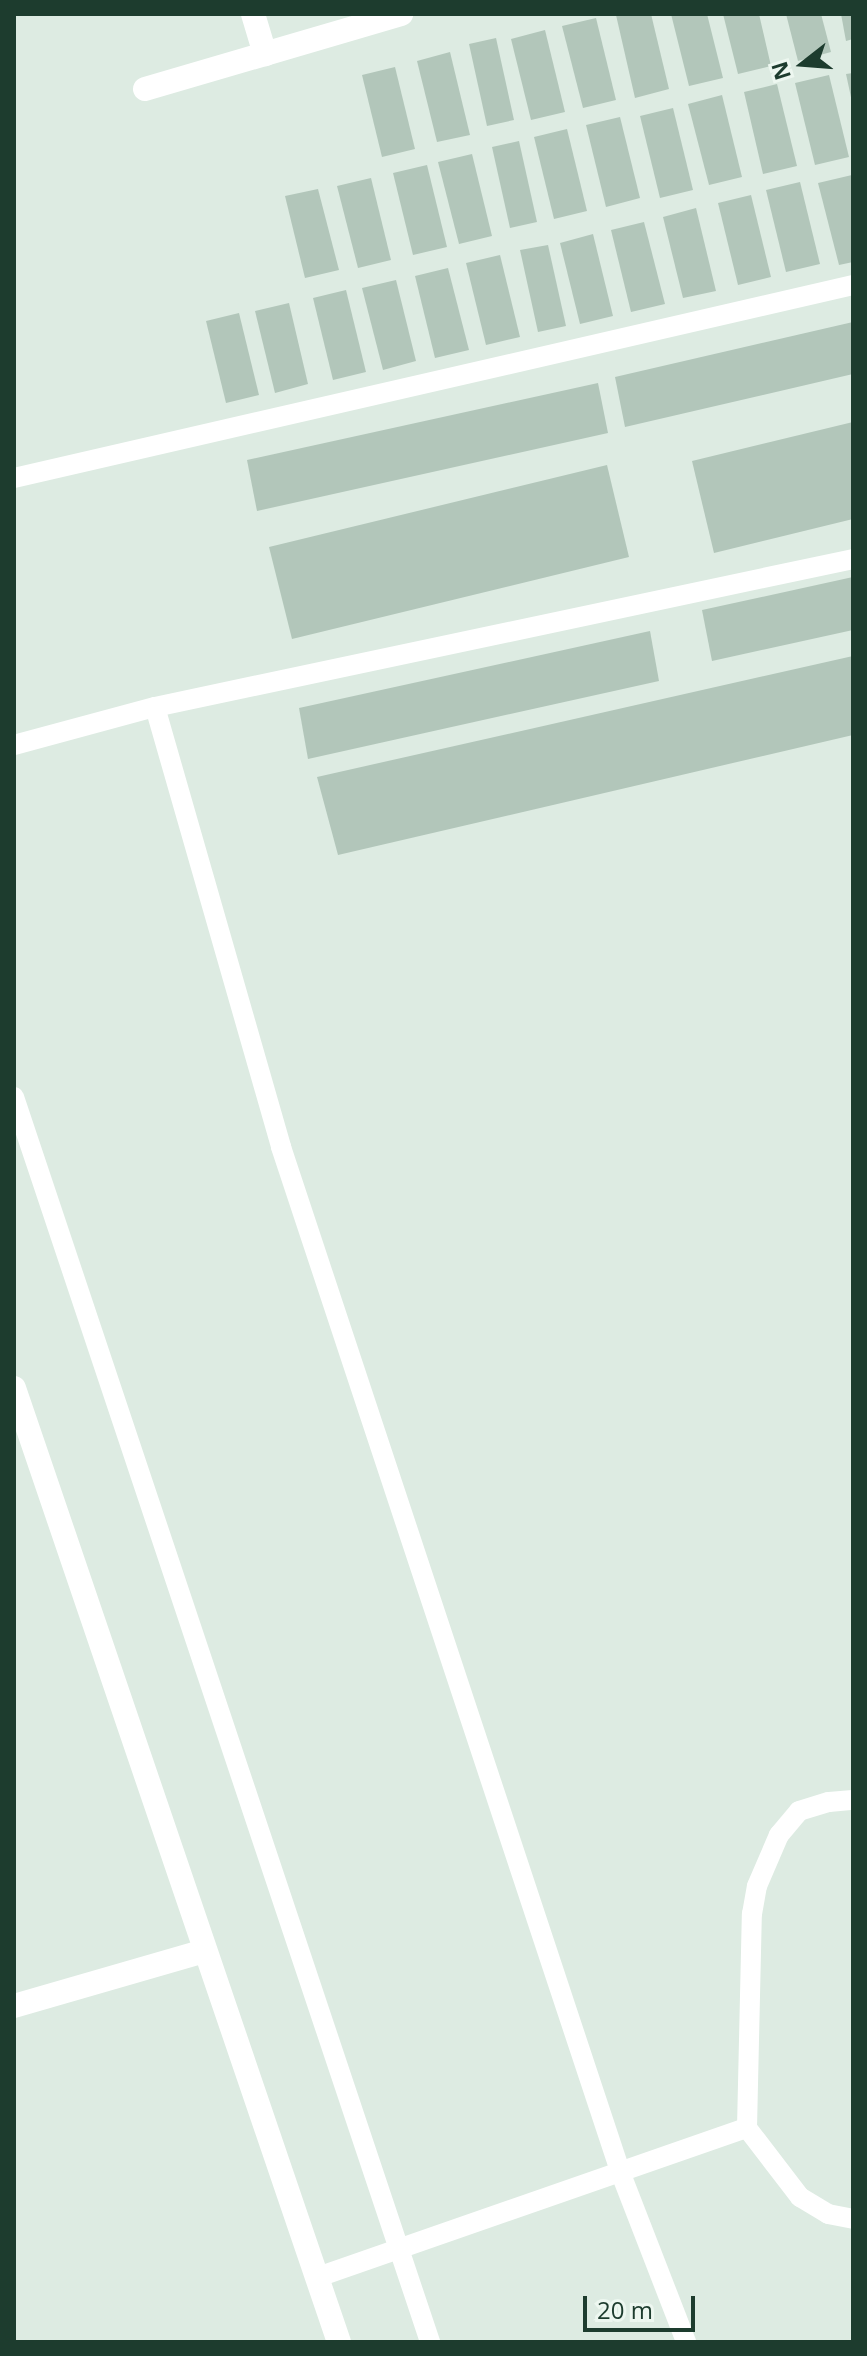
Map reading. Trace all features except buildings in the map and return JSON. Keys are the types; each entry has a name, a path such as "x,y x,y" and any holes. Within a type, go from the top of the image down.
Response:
{"street":[{"path":"253,14 265,54"},
{"path":"145,89 401,14"},
{"path":"14,1388 20,1424 339,2342"},
{"path":"14,2006 205,1951"}],"lane":[{"path":"14,478 853,285"},
{"path":"14,745 155,707 853,559"},
{"path":"155,707 281,1147 621,2174 686,2342"},
{"path":"14,1097 430,2342"},
{"path":"853,1800 829,1802 799,1811 779,1835 757,1886 752,1914 747,2128 800,2197 828,2214 853,2219"},
{"path":"318,2277 747,2128"}]}
